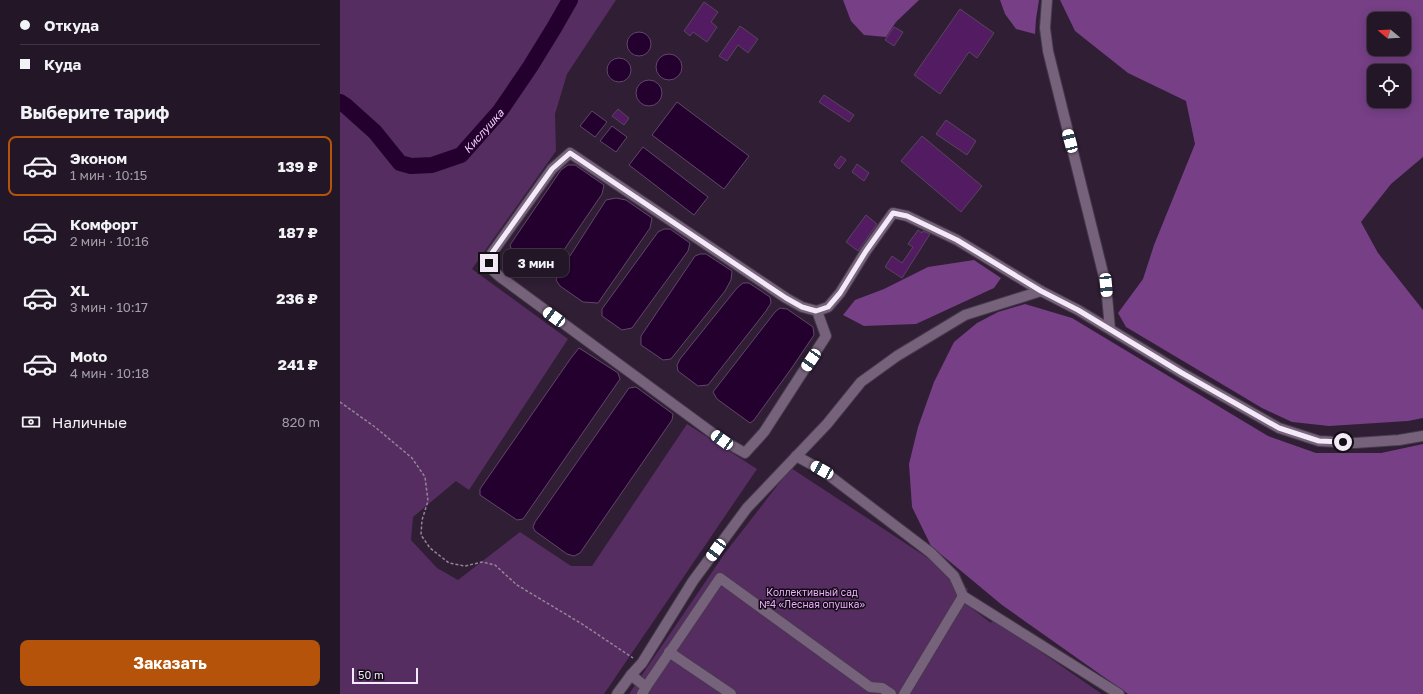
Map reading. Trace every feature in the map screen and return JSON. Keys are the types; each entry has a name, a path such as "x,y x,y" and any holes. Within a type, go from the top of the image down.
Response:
{"lane":[{"path":"1047,0 1045,28 1048,51 1106,285 1110,329"},
{"path":"816,311 826,336 764,432 745,453 722,440 492,271 489,263 492,253 552,169 570,153 786,298 802,307 816,311 828,307 840,293 866,251 893,213 907,216 957,240 1041,291 1078,310 1182,373 1279,428 1326,442 1355,443 1399,440 1423,436"},
{"path":"617,694 631,675 642,664 693,582 747,508 827,424 861,382 897,356 965,315 1041,291"},
{"path":"796,456 822,470 931,553 954,576 963,596 1119,694"},
{"path":"631,675 644,690 720,578 870,687 882,688 891,694"},
{"path":"904,694 963,596"},
{"path":"669,652 731,694"}],"path":[{"path":"340,402 375,427 412,458 425,477 428,501 422,520 421,535 430,548 449,563 465,566 482,562 495,564 517,585 582,624 642,664"}],"green space":[{"path":"340,0 616,0 567,74 555,114 556,151 472,269 568,339 469,490 456,481 413,517 411,540 437,568 458,580 520,532 571,566 592,566 687,424 757,469 604,694 340,694"},
{"name":"Коллективный сад №4 «Лесная опушка»","path":"791,468 934,562 968,589 962,601 991,623 993,619 1102,694 629,694 725,553"}],"shaded area":[{"path":"843,0 919,0 896,22 886,37 864,35 851,21"},
{"path":"1000,0 1039,0 1035,34 1016,29 1005,14"},
{"path":"1060,0 1423,0 1423,157 1391,184 1361,222 1378,253 1423,310 1423,418 1408,421 1329,426 1292,422 1262,408 1126,327 1118,313 1143,279 1154,245 1195,144 1186,101 1128,73 1075,31"},
{"path":"639,32 644,33 650,39 650,49 644,55 639,56 634,55 628,49 627,44 628,39 634,33"},
{"path":"669,54 678,58 682,67 678,76 669,80 660,76 656,67 660,58"},
{"path":"619,58 624,59 630,65 630,75 624,81 619,82 614,81 608,75 607,70 608,65 614,59"},
{"path":"649,80 658,84 662,93 658,102 649,106 640,102 636,93 640,84"},
{"path":"677,102 749,156 724,189 652,135"},
{"path":"592,111 607,122 595,137 580,126"},
{"path":"612,126 627,137 616,152 600,141"},
{"path":"643,147 708,197 694,215 629,165"},
{"path":"568,165 575,165 604,185 602,194 551,269 547,272 540,271 512,251 510,245 561,170"},
{"path":"616,198 626,200 652,218 650,228 598,303 583,302 560,286 556,280 606,200"},
{"path":"664,229 670,229 690,243 688,251 632,328 622,330 602,316 602,309 658,232"},
{"path":"706,254 732,271 731,280 725,291 671,359 663,360 641,345 641,336 695,256"},
{"path":"974,260 1001,278 994,288 916,324 864,326 843,315 855,300 884,289 928,267"},
{"path":"743,283 749,283 770,297 771,303 708,385 698,386 678,371 677,365 680,359 737,288"},
{"path":"1025,304 1072,318 1268,436 1316,453 1381,453 1423,444 1423,694 1128,694 1002,605 931,546 912,507 909,464 918,427 934,382 954,342 977,323 998,312"},
{"path":"780,308 787,309 813,327 814,335 754,420 750,423 717,399 713,392 775,312"},
{"path":"579,348 618,373 620,379 523,519 517,520 480,495 480,489"},
{"path":"636,387 673,414 672,420 580,553 574,556 567,554 535,531 533,527 535,522 629,388"}],"building":[{"path":"704,2 718,12 711,22 717,27 707,42 693,32 690,36 684,31"},
{"path":"960,9 994,33 977,58 969,52 940,94 914,75"},
{"path":"740,26 758,39 748,53 738,45 727,61 719,56"},
{"path":"894,27 903,32 894,46 885,40"},
{"path":"824,95 854,115 849,122 819,102"},
{"path":"618,109 629,118 624,125 612,116"},
{"path":"946,120 976,141 967,155 936,134"},
{"path":"922,136 982,186 961,212 901,161"},
{"path":"841,156 846,160 839,169 834,165"},
{"path":"857,164 869,173 864,181 852,172"},
{"path":"866,215 877,224 858,251 846,242"},
{"path":"918,230 922,233 923,231 930,234 902,278 885,267 892,256 902,263 913,247 908,244"}],"waterway":[{"name":"Кислушка","path":"340,102 375,132 400,163 411,166 432,165 461,155 500,111 530,67 570,0"}],"route":[{"path":"489,263 492,253 552,169 570,153 786,298 802,307 816,311 828,307 840,293 866,251 893,213 907,216 957,240 1041,291 1078,310 1182,373 1279,428 1319,441 1343,442"}]}
